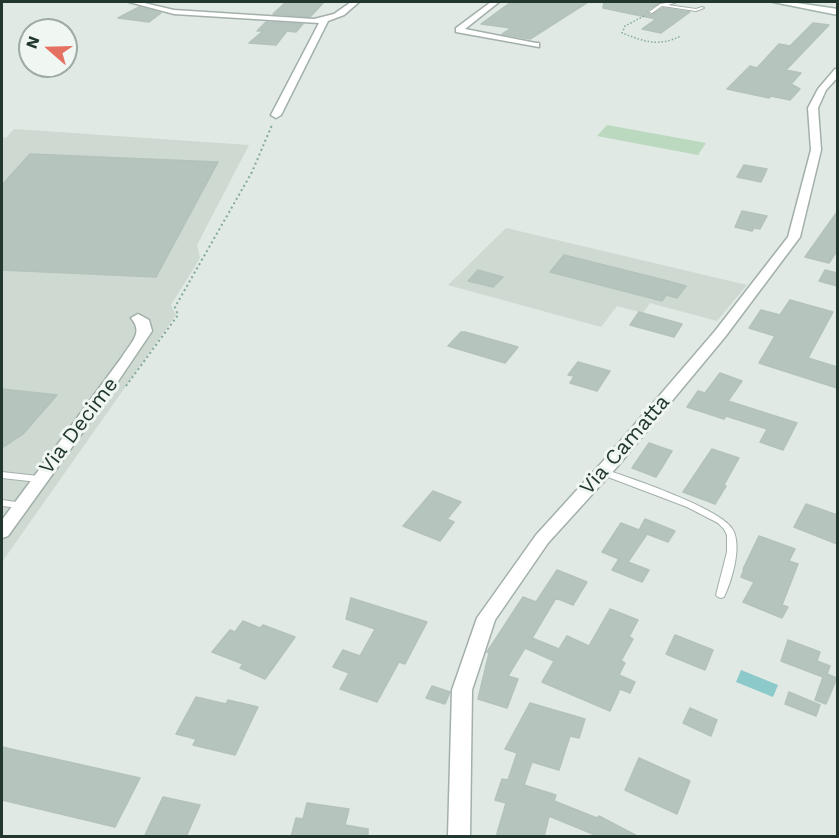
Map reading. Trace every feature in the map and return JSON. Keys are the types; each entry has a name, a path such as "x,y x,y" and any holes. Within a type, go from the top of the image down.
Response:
{"main road":[{"path":"777,2 837,12"}],"street":[{"path":"133,2 174,12 290,20 325,20 346,12 355,2"},
{"path":"495,2 459,30 536,45"},
{"path":"276,116 325,20"},
{"name":"Via Camatta","path":"459,837 462,690 486,618 542,539 603,472 720,334 794,237 816,150 813,108 822,89 837,71"},
{"name":"Via Decime","path":"2,532 38,479 115,380 146,331 144,323 138,318"}],"lane":[{"path":"651,12 663,5 675,2"},
{"path":"663,5 696,10 702,8"},
{"path":"603,472 712,515 728,528 733,544 721,595"},
{"path":"2,475 38,479"},
{"path":"2,503 20,506"}],"path":[{"path":"651,12 625,26 622,33 637,39 664,44 681,36"},
{"path":"125,387 178,315 175,307 252,172 276,116"}],"shaded area":[{"path":"14,129 249,145 197,245 200,258 171,305 176,315 2,562 2,137 6,138"},
{"path":"506,228 747,285 717,321 650,303 643,313 617,306 601,327 448,285"}],"green space":[{"path":"607,125 706,143 698,155 597,136"}],"water":[{"path":"741,670 778,685 773,697 736,682"}],"building":[{"path":"286,2 324,2 310,17 273,14"},
{"path":"511,2 520,4 521,2 588,2 530,39 502,34 511,28 481,24"},
{"path":"604,2 661,2 648,10 647,13 651,15 663,8 690,12 661,33 642,29 656,19 603,8"},
{"path":"139,7 161,13 149,22 118,18"},
{"path":"266,22 303,24 296,32 287,31 276,45 249,43 263,31 257,31"},
{"path":"813,23 829,25 786,70 801,73 791,84 800,89 790,100 727,89 750,66 757,68 779,44 790,46"},
{"path":"30,154 218,162 156,277 2,270 2,185"},
{"path":"744,165 767,169 761,182 737,177"},
{"path":"742,211 767,216 760,229 754,228 752,231 735,227"},
{"path":"837,212 837,251 829,263 805,257"},
{"path":"564,255 686,286 677,298 666,295 662,301 550,272"},
{"path":"478,270 503,277 493,287 468,281"},
{"path":"825,270 837,273 837,286 819,281"},
{"path":"790,300 833,312 808,358 837,367 837,388 759,363 775,336 749,328 761,310 780,315"},
{"path":"639,312 682,324 674,337 630,325"},
{"path":"461,332 518,347 505,363 448,346"},
{"path":"578,362 610,371 597,391 570,383 574,376 568,375"},
{"path":"720,373 742,381 728,401 797,423 783,450 760,442 767,429 687,407 698,391 705,393"},
{"path":"2,389 57,395 23,434 2,448"},
{"path":"649,443 672,451 656,477 632,468"},
{"path":"712,449 739,458 715,504 683,492"},
{"path":"433,491 461,502 447,519 454,522 440,541 403,526"},
{"path":"806,504 837,515 837,544 794,527"},
{"path":"645,519 675,531 668,542 647,534 628,562 649,570 642,582 612,570 619,559 602,552 621,523 639,530"},
{"path":"759,536 795,549 789,561 798,564 782,605 788,607 782,618 743,602 754,582 741,577"},
{"path":"557,570 587,582 573,605 556,598 532,638 559,649 567,636 589,646 610,609 638,620 629,637 633,639 621,661 625,663 619,675 635,682 630,693 620,689 610,711 542,682 554,661 525,648 508,676 518,679 507,708 478,699 489,653 487,652 523,597 536,602"},
{"path":"351,598 427,622 405,664 399,662 377,702 340,689 349,673 333,667 343,650 360,656 375,629 346,619"},
{"path":"243,621 260,628 263,625 295,637 265,679 240,668 243,664 212,652 230,630 235,632"},
{"path":"675,635 713,650 705,670 666,654"},
{"path":"788,640 820,652 817,661 830,666 827,674 837,678 826,704 815,700 823,677 781,661"},
{"path":"432,686 450,692 445,704 426,698"},
{"path":"789,692 820,705 816,716 785,704"},
{"path":"196,697 226,704 228,700 258,707 235,755 193,745 196,739 176,734"},
{"path":"530,703 585,719 579,738 570,736 559,770 532,762 524,785 556,795 554,801 597,818 599,816 639,837 600,837 549,816 544,837 496,837 506,803 495,800 502,779 508,780 517,753 505,749"},
{"path":"690,708 717,720 711,736 683,723"},
{"path":"2,747 140,778 115,827 2,800"},
{"path":"639,758 690,781 677,814 625,790"},
{"path":"163,797 200,805 186,837 144,837"},
{"path":"307,803 349,809 345,825 368,829 368,837 291,837 296,818 303,819"}]}
